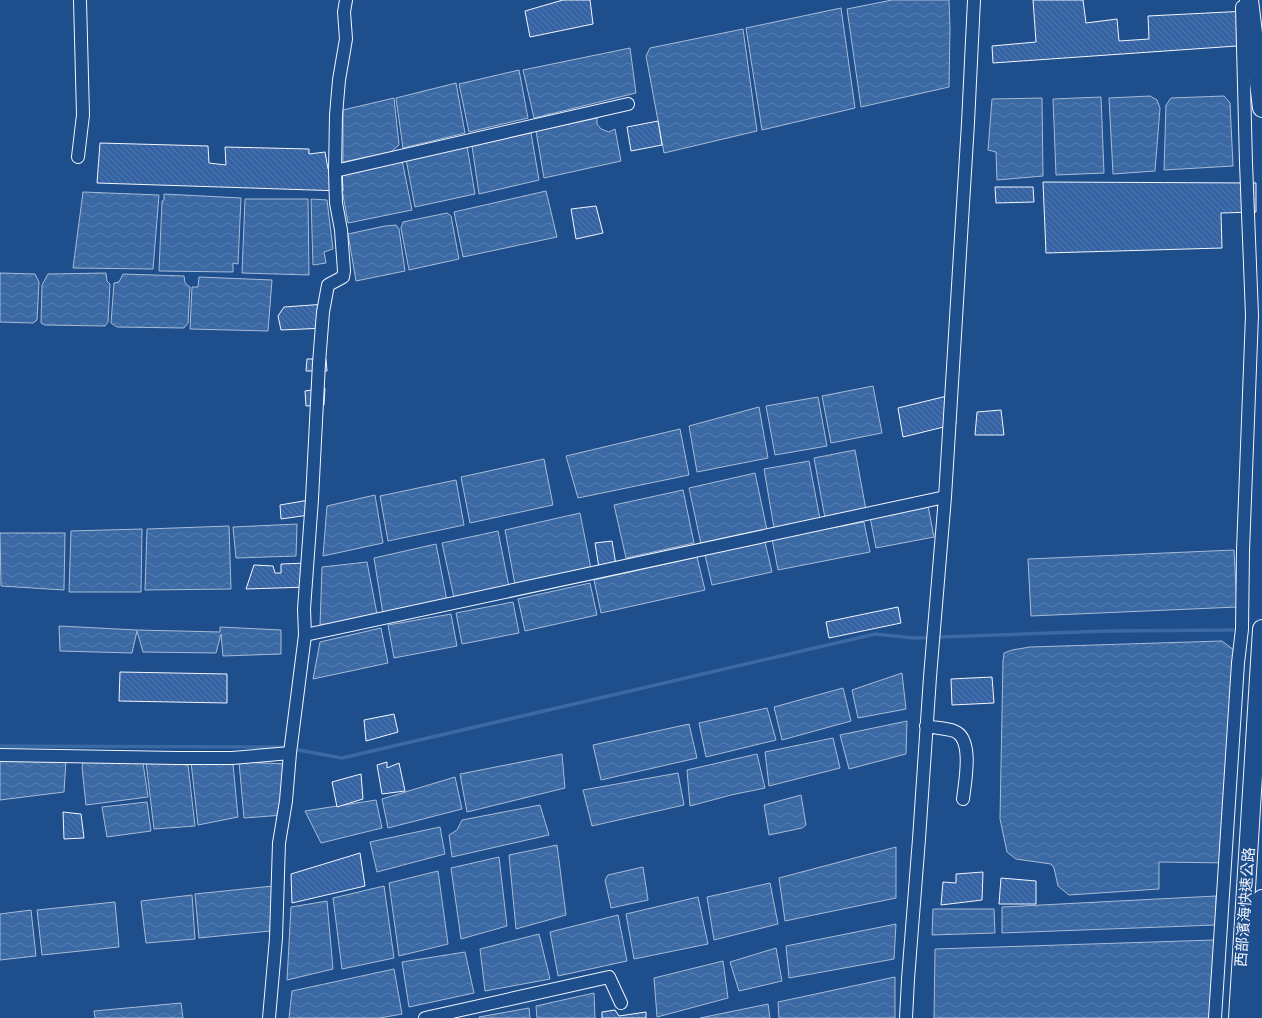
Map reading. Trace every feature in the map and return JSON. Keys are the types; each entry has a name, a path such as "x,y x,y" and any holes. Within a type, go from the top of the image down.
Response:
{"highway":[{"path":"1249,0 1262,108"},
{"path":"1261,0 1262,16"},
{"name":"西部濱海快速公路","path":"1238,1018 1262,629"},
{"name":"西部濱海快速公路","path":"1254,1018 1262,899"}],"street":[{"path":"78,157 83,115 80,0"},
{"path":"268,1018 276,938 279,843 286,801 290,753 305,635 305,602 323,312 328,285 343,277 344,271 336,203 335,171 336,115 339,80 346,39 344,12 346,0"},
{"path":"906,1018 926,726 945,497 967,147 974,0"},
{"path":"1215,1018 1238,663 1242,628 1243,551 1252,315 1242,0"},
{"path":"335,171 628,104"},
{"path":"305,635 945,497"},
{"path":"926,726 955,732 963,738 966,747 964,799"},
{"path":"0,755 232,758 290,753"},
{"path":"425,1018 609,977 620,1003"}],"water":[{"path":"892,0 949,0 949,87 861,107 847,9"},
{"path":"841,8 855,108 762,130 746,28"},
{"path":"743,29 757,131 664,153 646,56 650,48"},
{"path":"630,48 636,93 534,118 523,70"},
{"path":"519,70 528,118 469,132 459,84"},
{"path":"456,83 465,133 403,148 396,98"},
{"path":"1150,96 1157,100 1160,108 1155,171 1113,174 1109,98"},
{"path":"1224,96 1230,103 1233,166 1164,170 1166,105 1171,98"},
{"path":"1101,97 1104,173 1056,175 1053,99"},
{"path":"394,98 399,145 391,152 343,162 343,110"},
{"path":"1042,98 1043,176 997,180 996,152 988,150 992,99"},
{"path":"597,118 597,124 601,129 609,132 615,129 621,161 544,178 536,131"},
{"path":"531,133 539,180 479,194 472,146"},
{"path":"467,146 475,194 415,207 406,159"},
{"path":"402,160 412,210 348,223 339,173"},
{"path":"546,191 557,237 463,257 454,212"},
{"path":"83,192 159,195 153,269 73,268"},
{"path":"164,194 241,198 238,264 233,263 233,272 159,271 162,201 164,200"},
{"path":"245,199 308,199 309,275 242,273"},
{"path":"311,199 327,200 333,249 324,252 326,263 313,265"},
{"path":"447,213 451,216 459,259 409,270 401,228 403,222"},
{"path":"396,225 399,229 405,271 356,281 348,234"},
{"path":"0,273 35,274 39,282 37,320 33,323 0,322"},
{"path":"106,273 107,281 110,284 108,322 105,326 45,325 41,323 42,285 48,274"},
{"path":"123,274 184,276 185,283 190,287 188,323 184,328 117,327 111,323 114,283 119,282"},
{"path":"199,277 272,280 268,331 190,329 192,287 198,287"},
{"path":"873,386 882,433 831,443 822,396"},
{"path":"818,397 827,446 775,455 766,406"},
{"path":"759,407 768,458 697,472 689,426"},
{"path":"680,429 689,475 578,498 566,456"},
{"path":"855,450 866,510 825,518 814,458"},
{"path":"544,459 553,505 470,523 461,477"},
{"path":"809,461 820,519 774,528 764,469"},
{"path":"755,473 767,530 701,544 689,488"},
{"path":"456,480 464,525 388,541 380,496"},
{"path":"683,490 694,543 626,558 614,505"},
{"path":"375,495 383,543 323,556 327,506"},
{"path":"928,506 934,537 876,548 870,517"},
{"path":"580,513 591,569 515,585 505,530"},
{"path":"864,522 870,552 778,570 772,539"},
{"path":"297,524 296,556 236,558 233,527"},
{"path":"229,526 231,589 145,590 147,529"},
{"path":"142,529 141,592 69,592 71,531"},
{"path":"498,531 509,587 454,598 442,543"},
{"path":"0,533 65,533 64,590 1,586"},
{"path":"765,542 772,572 712,585 705,555"},
{"path":"436,544 447,601 383,614 374,558"},
{"path":"1234,550 1237,607 1031,616 1028,559"},
{"path":"697,557 705,590 601,613 594,580"},
{"path":"367,562 377,614 320,626 322,567"},
{"path":"590,583 597,615 525,631 518,599"},
{"path":"513,602 519,633 462,644 456,613"},
{"path":"451,614 457,646 394,658 388,625"},
{"path":"59,626 220,632 220,627 281,630 281,654 223,656 221,634 216,653 143,652 137,631 132,653 60,651"},
{"path":"381,628 388,663 313,679 320,642"},
{"path":"1222,641 1239,654 1226,863 1159,862 1159,889 1069,895 1058,886 1054,868 1051,864 1016,859 1007,852 1000,819 1004,653 1030,647"},
{"path":"902,673 906,709 858,718 852,690"},
{"path":"843,688 851,721 782,740 774,707"},
{"path":"767,708 776,740 706,757 699,723"},
{"path":"907,721 906,754 849,769 840,735"},
{"path":"689,724 697,758 601,780 593,745"},
{"path":"833,738 840,768 769,786 765,752"},
{"path":"562,754 565,788 467,812 460,774"},
{"path":"757,754 765,788 690,806 687,770"},
{"path":"0,760 66,760 64,792 0,800"},
{"path":"86,761 143,763 148,797 86,805 82,767 83,763"},
{"path":"146,762 188,765 195,826 154,829"},
{"path":"191,762 233,764 238,817 198,825"},
{"path":"239,762 286,764 284,815 244,818"},
{"path":"678,773 684,805 592,826 583,790"},
{"path":"455,777 462,809 388,828 382,799"},
{"path":"801,795 806,825 802,828 769,835 764,805"},
{"path":"376,800 382,828 321,843 305,811"},
{"path":"147,802 151,831 107,837 102,807"},
{"path":"540,805 549,835 452,857 449,835 457,830 462,820"},
{"path":"440,827 445,854 377,872 370,842"},
{"path":"557,845 566,915 516,929 509,855"},
{"path":"896,847 896,898 785,921 779,878"},
{"path":"499,857 507,926 461,939 451,868"},
{"path":"643,867 648,900 611,908 605,880 608,875"},
{"path":"438,871 448,944 399,956 389,883"},
{"path":"770,883 778,924 714,940 707,897"},
{"path":"273,886 270,931 199,938 195,894"},
{"path":"384,886 394,958 342,969 333,898"},
{"path":"192,895 195,939 146,943 141,901"},
{"path":"1216,896 1216,925 1002,933 1002,907"},
{"path":"698,897 708,944 634,959 626,914"},
{"path":"327,901 333,969 287,980 291,907"},
{"path":"115,902 119,947 42,955 37,910"},
{"path":"933,909 994,909 995,933 932,935"},
{"path":"31,910 36,956 0,960 0,914"},
{"path":"618,915 627,961 558,976 550,932"},
{"path":"896,924 894,959 789,978 786,946"},
{"path":"539,934 550,979 485,991 480,949"},
{"path":"1215,940 1211,1018 934,1018 935,949"},
{"path":"776,948 782,981 739,991 730,962"},
{"path":"465,952 474,993 409,1007 402,962"},
{"path":"723,961 728,998 657,1017 654,978"},
{"path":"394,969 402,1014 380,1018 289,1018 292,991"},
{"path":"895,977 895,1018 779,1018 778,1002"},
{"path":"594,993 595,1018 537,1018 536,1006"},
{"path":"181,1003 183,1018 95,1018 94,1011"},
{"path":"768,1004 770,1018 700,1018"},
{"path":"529,1008 530,1018 479,1018 479,1017"}],"building":[{"path":"563,0 590,0 593,24 530,37 525,11"},
{"path":"1033,0 1083,0 1086,23 1117,19 1119,41 1149,39 1148,16 1247,11 1251,45 993,63 992,46 1036,42"},
{"path":"658,121 662,145 631,151 627,127"},
{"path":"100,143 208,146 209,163 226,165 225,147 309,149 309,154 325,152 328,169 342,169 343,191 97,183"},
{"path":"1043,182 1256,183 1256,212 1221,213 1222,248 1046,253"},
{"path":"995,187 1033,187 1034,202 996,203"},
{"path":"596,206 603,233 576,239 571,209"},
{"path":"326,304 326,328 281,330 278,316 284,307"},
{"path":"307,359 326,359 327,371 306,371"},
{"path":"325,388 324,405 306,406 305,391"},
{"path":"951,395 956,424 903,437 898,408"},
{"path":"1001,410 1004,435 975,435 977,412"},
{"path":"309,500 309,515 281,519 280,505"},
{"path":"612,541 616,565 599,568 595,543"},
{"path":"307,563 308,587 246,589 254,565 273,566 275,573 281,573 281,564"},
{"path":"898,607 901,623 829,638 826,622"},
{"path":"120,672 227,674 227,703 119,701"},
{"path":"992,677 994,703 952,705 951,679"},
{"path":"394,714 398,732 366,741 364,720"},
{"path":"387,762 387,768 399,763 405,791 382,794 377,765"},
{"path":"361,774 363,799 337,807 332,782"},
{"path":"63,812 81,814 84,838 64,839"},
{"path":"360,853 365,886 292,903 291,874"},
{"path":"983,872 982,900 941,905 943,882 956,883 956,874"},
{"path":"1001,878 1036,881 1036,904 999,904"},
{"path":"615,1010 619,1016 646,1012 646,1018 602,1018 602,1012"}],"waterway":[{"path":"293,749 342,758 875,634 914,638 1108,631 1233,630"},
{"path":"0,746 287,748"}]}
